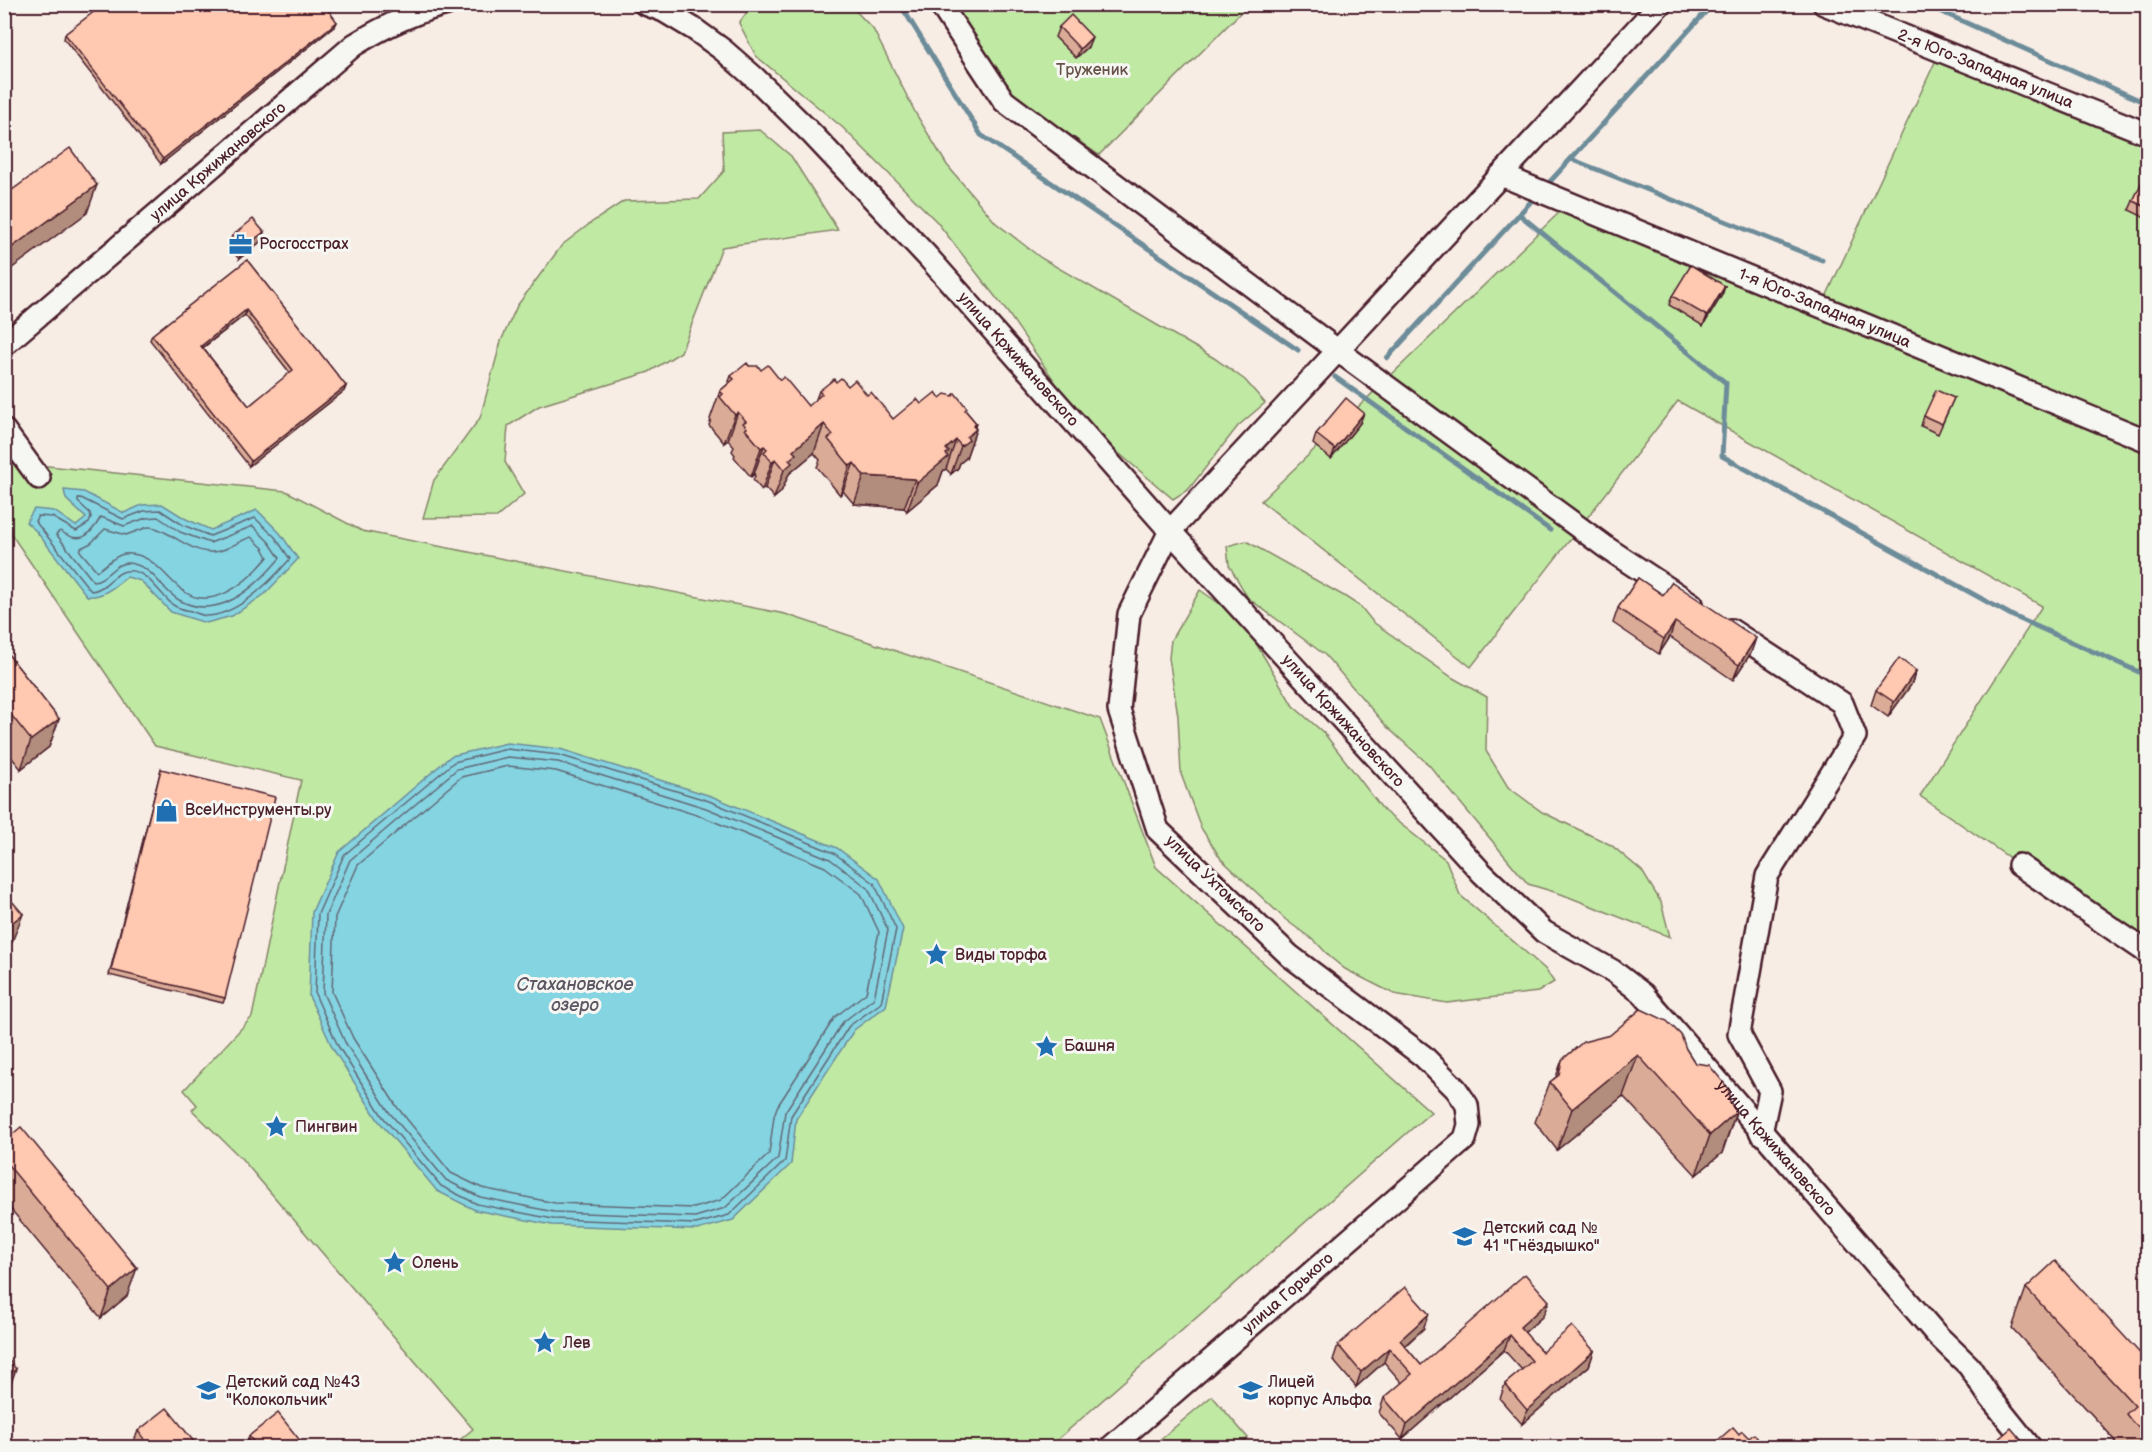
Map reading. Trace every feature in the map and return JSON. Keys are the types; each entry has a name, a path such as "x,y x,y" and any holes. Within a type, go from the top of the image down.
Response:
{"street":[{"name":"улица Кржижановского","path":"4,345 354,45 385,26 447,4"},
{"name":"улица Кржижановского","path":"645,4 664,11 716,45 791,112 928,257 1170,531 1482,873 1544,932 1613,971 1643,994 1937,1335 1969,1366 1989,1396 2031,1448"},
{"path":"940,4 1004,101 1336,351 1607,548 1842,703 1856,736 1767,876 1739,1034 1770,1090 1761,1133"},
{"name":"улица Ухтомского","path":"1467,1132 1467,1105 1456,1089 1423,1056 1290,956 1158,830 1119,710 1129,614 1170,531 1660,4"},
{"name":"2-я Юго-Западная улица","path":"1824,4 2148,134"},
{"name":"1-я Юго-Западная улица","path":"1501,175 2148,441"},
{"path":"4,430 39,478"},
{"path":"2019,865 2148,953"},
{"name":"улица Горького","path":"1110,1448 1467,1132"}],"green space":[{"path":"752,5 850,5 873,29 916,114 947,165 996,223 1041,258 1214,358 1245,380 1265,403 1238,426 1189,489 1173,499 1115,450 1064,395 1008,313 937,222 842,127 756,56 739,23"},
{"name":"Труженик","path":"955,5 1248,5 1099,155 1010,93"},
{"path":"1942,47 2147,133 2147,953 1920,796 2042,606 1678,401 1471,667 1261,501 1572,200 1825,299"},
{"path":"760,130 791,156 838,230 722,247 681,352 649,372 539,406 508,426 505,462 524,494 497,517 423,518 434,480 480,418 501,341 517,306 562,245 624,201 699,199 724,171 722,132"},
{"path":"4,455 10,462 286,491 362,531 785,614 1100,719 1156,867 1431,1112 1049,1447 451,1447 473,1429 241,1158 192,1110 197,1105 184,1090 252,1017 301,780 155,746 5,525"},
{"path":"1246,541 1361,607 1373,622 1453,678 1487,697 1486,751 1508,787 1542,812 1611,845 1642,871 1661,902 1670,937 1561,894 1528,884 1429,765 1387,727 1325,655 1248,598 1229,565 1227,546"},
{"path":"1200,590 1230,611 1254,640 1293,706 1324,733 1384,811 1446,860 1460,895 1545,969 1554,982 1538,992 1447,1003 1394,994 1345,969 1317,943 1286,920 1221,859 1201,828 1181,774 1178,716 1169,658 1171,640"},
{"path":"1212,1396 1248,1438 1237,1447 1151,1447"}],"water":[{"path":"64,490 84,492 124,513 142,505 162,504 186,519 211,530 257,510 280,533 298,559 265,594 232,616 206,623 171,612 141,581 127,577 104,593 87,596 36,531 26,522 34,509 54,511 76,526 86,518 66,499"},
{"name":"Стахановское озеро","path":"507,743 560,749 711,796 837,848 879,879 903,929 886,1006 854,1030 796,1119 791,1164 733,1220 697,1230 552,1225 475,1210 437,1191 378,1120 333,1049 309,996 312,912 339,852 451,756"}],"building":[{"path":"104,4 324,4 337,22 163,159 65,34"},
{"path":"1071,15 1092,37 1080,49 1059,27"},
{"path":"70,148 97,185 4,253 4,196"},
{"path":"2148,171 2148,208 2133,201"},
{"path":"253,219 264,232 242,249 232,236"},
{"path":"247,260 346,386 251,461 152,335","holes":["246,310 293,370 249,406 201,346"]},
{"path":"1691,265 1725,286 1707,316 1672,296"},
{"path":"747,363 749,366 758,366 761,370 768,365 780,380 784,377 808,406 822,394 819,391 834,379 836,382 841,378 848,386 855,380 867,395 871,392 893,419 917,399 921,404 936,392 940,398 945,394 953,396 955,393 976,423 973,426 976,429 967,437 969,440 961,446 956,440 946,449 949,452 946,454 948,457 917,483 915,479 864,476 854,463 850,466 828,439 833,435 824,424 793,451 796,454 789,460 792,463 784,470 775,459 772,462 764,452 767,449 764,446 761,448 745,429 747,428 743,423 746,421 738,412 735,415 720,397 723,394 720,391 734,379 731,376"},
{"path":"1936,390 1954,398 1942,424 1924,416"},
{"path":"1346,398 1364,413 1335,449 1316,434"},
{"path":"1638,578 1663,595 1672,582 1756,638 1739,665 1675,622 1664,639 1618,608"},
{"path":"4,649 59,719 31,740 4,706"},
{"path":"1899,658 1916,671 1894,702 1876,690"},
{"path":"161,769 275,797 225,998 111,970"},
{"path":"4,892 23,914 4,929"},
{"path":"1641,1009 1667,1021 1681,1035 1695,1063 1709,1065 1729,1089 1729,1100 1736,1112 1710,1135 1638,1055 1572,1109 1550,1082 1559,1075 1562,1060 1583,1042 1610,1035"},
{"path":"21,1127 137,1268 111,1290 4,1160 4,1141"},
{"path":"2055,1261 2148,1362 2148,1433 2133,1423 2126,1414 2135,1406 2026,1288"},
{"path":"1525,1274 1549,1301 1520,1327 1542,1352 1572,1326 1594,1351 1527,1410 1505,1384 1532,1361 1510,1335 1407,1425 1384,1398 1412,1374 1389,1348 1361,1372 1338,1345 1405,1287 1429,1314 1400,1340 1421,1365"},
{"path":"4,1355 16,1369 4,1379"},
{"path":"167,1408 199,1448 151,1448 138,1431"},
{"path":"278,1413 306,1448 258,1448 249,1436"},
{"path":"1733,1427 1739,1434 1742,1431 1749,1438 1754,1434 1765,1448 1709,1448"},
{"path":"2011,1428 2028,1448 1988,1448"}],"waterway":[{"path":"900,4 981,135 1298,350"},
{"path":"1545,187 1713,4"},
{"path":"1924,4 2148,104"},
{"path":"1571,159 1822,260"},
{"path":"1387,358 1536,196"},
{"path":"1520,215 1726,383 1722,456 2013,616 2148,676"},
{"path":"1335,377 1550,530"}],"place":[{"name":"Росгосстрах","path":"241,244"},
{"name":"ВсеИнструменты.ру","path":"167,810"},
{"name":"Виды торфа","path":"937,955"},
{"name":"Башня","path":"1046,1046"},
{"name":"Пингвин","path":"277,1127"},
{"name":"Детский сад № 41 \"Гнёздышко\"","path":"1465,1237"},
{"name":"Олень","path":"394,1263"},
{"name":"Лев","path":"545,1343"},
{"name":"Детский сад №43 \"Колокольчик\"","path":"208,1391"},
{"name":"Лицей корпус Альфа","path":"1250,1391"}]}
